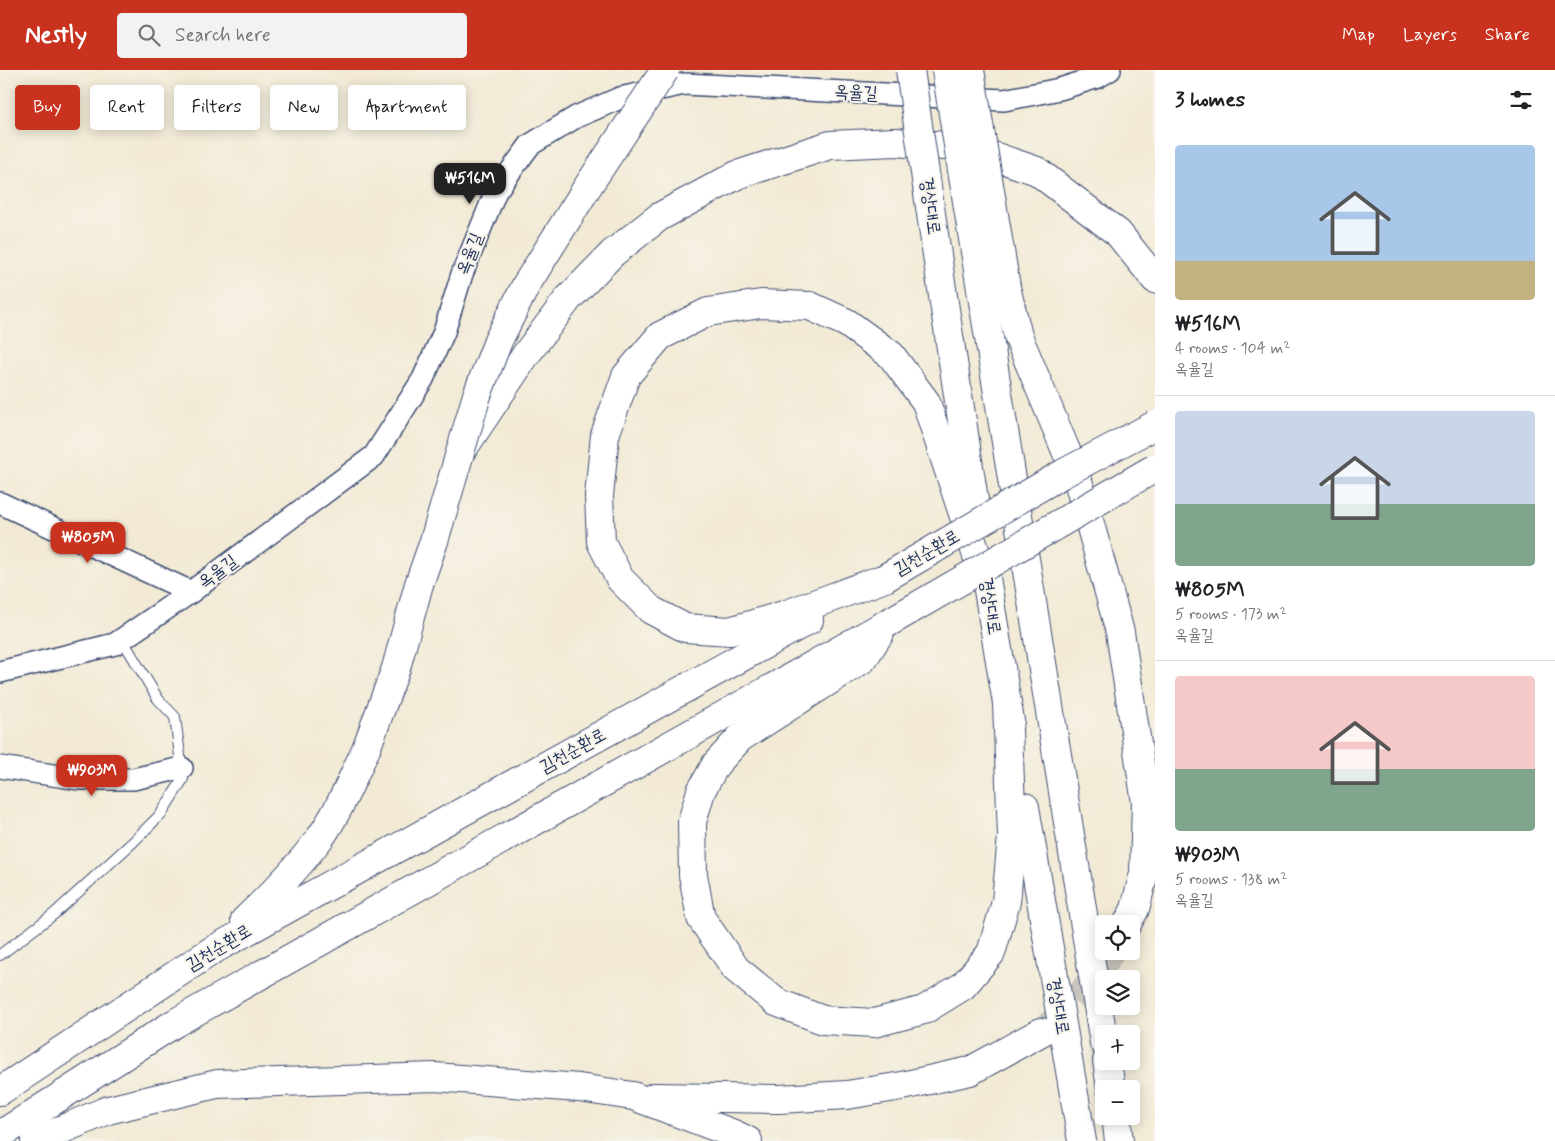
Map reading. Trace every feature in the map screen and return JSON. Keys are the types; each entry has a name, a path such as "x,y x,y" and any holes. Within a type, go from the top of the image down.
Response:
{"highway":[{"path":"213,950 270,897 320,837 345,794 366,749 396,668 477,395 498,341 526,285 588,186 665,70"},
{"name":"경상대로","path":"910,70 986,583 1082,1141"},
{"name":"경상대로","path":"946,70 993,288 1101,1025"},
{"path":"970,70 993,288 1018,336 1077,477 1120,632 1146,803 1144,873 1132,915"},
{"path":"458,456 525,356 568,299 613,253 659,217 737,175 830,145 895,142 970,148 1037,171 1118,233 1155,279"},
{"path":"885,578 784,615 730,630 685,628 650,610 620,579 601,542 599,496 604,435 626,376 660,336 708,312 761,304 810,306 847,323 891,355 926,402 986,583"},
{"name":"김천순환로","path":"0,1091 213,950 885,578 1064,473 1155,425"},
{"path":"0,1135 175,1023 886,624 1155,468"},
{"path":"886,624 863,659 740,738 716,764 701,791 692,822 693,875 701,918 736,969 776,1002 823,1020 874,1023 924,1010 963,986 991,953 1006,902 1012,836 1007,703"},
{"path":"35,1141 108,1110 217,1084 435,1077 578,1088 633,1096 779,1098 847,1095 902,1086 970,1071 1041,1032"},
{"path":"633,1096 748,1141"},
{"path":"1117,1125 1120,1141"}],"street":[{"name":"옥율길","path":"0,672 115,644 191,592 374,456 423,380 444,332 462,274 496,191 530,145 576,116 620,98 684,84 1004,100 1060,89 1098,77 1110,70"},
{"path":"0,503 191,592"},
{"path":"0,767 79,779 133,779 182,768"}],"lane":[{"path":"0,955 54,914 133,842 161,814 183,779 175,717 158,699 122,639"}],"tunnel":[{"path":"1044,1030 1074,1004 1106,960"}]}
